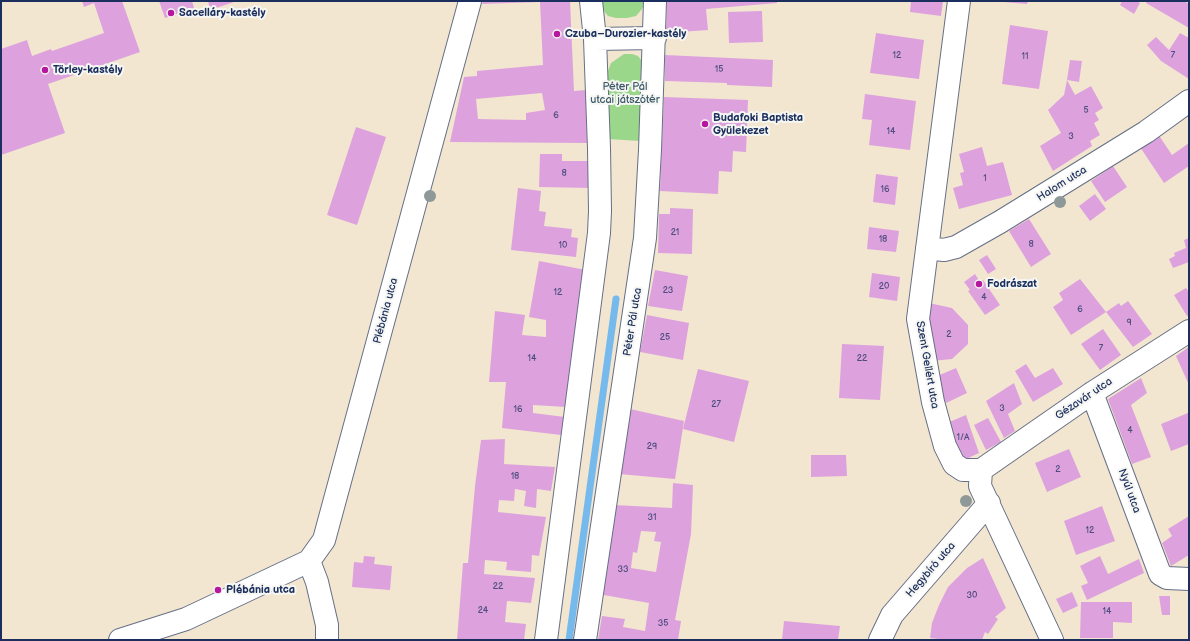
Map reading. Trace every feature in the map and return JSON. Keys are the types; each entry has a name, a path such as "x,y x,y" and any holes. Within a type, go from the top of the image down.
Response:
{"street":[{"name":"Plébánia utca","path":"309,561 324,540 470,1"},
{"path":"546,640 599,233 599,148 595,39 591,1"},
{"name":"Péter Pál utca","path":"585,640 645,238 655,38 655,1"},
{"name":"Szent Gellért utca","path":"959,1 918,319 932,402 945,446 954,464 964,470 981,470"},
{"path":"595,39 655,38"},
{"name":"Halom utca","path":"927,248 944,250 956,247 1000,222 1146,132 1189,101"},
{"name":"Gézavár utca","path":"981,470 1092,393 1189,331"},
{"name":"Nyúl utca","path":"1092,393 1160,574 1167,578 1185,576"},
{"path":"981,470 980,486 1052,640"},
{"name":"Hegybíró utca","path":"880,640 892,615 989,503"},
{"path":"120,640 186,619 309,561 317,582 327,625 327,640"}],"green space":[{"path":"598,1 646,1 636,16 616,18 608,16"},
{"name":"Péter Pál utcai játszótér","path":"624,54 638,56 642,61 641,141 607,139 606,81 608,71 611,63"}],"building":[{"name":"Törley-kastély","path":"82,1 122,1 140,52 48,84 65,133 1,155 1,49 27,40 32,56 51,49 52,51 104,33 94,3 84,7"},
{"name":"Sacelláry-kastély","path":"159,1 192,1 194,8 165,18"},
{"name":"Sacelláry-kastély","path":"208,1 237,1 210,10"},
{"path":"483,1 570,1 574,91 586,90 587,143 450,142 464,77 477,76 477,71 543,65 540,2 482,4","holes":["542,93 545,110 526,113 526,120 478,119 476,99"]},
{"path":"667,1 777,1 777,3 706,9 708,30 666,33"},
{"path":"911,1 943,1 941,16 910,12"},
{"path":"1003,1 1028,1 1027,4"},
{"path":"1122,1 1136,1 1140,3 1134,14 1120,5"},
{"path":"1147,1 1184,1 1189,4 1189,28 1146,3"},
{"path":"762,11 763,42 729,43 728,12"},
{"path":"1010,25 1048,31 1039,89 1002,84"},
{"path":"876,33 924,40 919,79 870,73"},
{"path":"1180,33 1189,38 1189,79 1161,61 1147,45 1156,37 1169,50"},
{"path":"665,55 773,60 772,87 727,85 727,83 665,81"},
{"path":"1070,60 1082,61 1079,82 1067,80"},
{"path":"1067,80 1075,95 1091,86 1103,108 1095,113 1099,120 1094,123 1100,135 1090,141 1092,146 1053,171 1040,146 1061,133 1048,110 1064,95"},
{"path":"865,94 916,101 910,150 869,145 872,120 862,119"},
{"name":"Budafoki Baptista Gyülekezet","path":"664,97 748,100 746,152 733,151 732,172 719,171 718,194 660,191"},
{"path":"356,127 386,137 357,225 327,215"},
{"path":"1158,134 1172,155 1189,143 1189,166 1164,183 1140,147"},
{"path":"982,147 987,166 1003,162 1012,195 959,209 953,188 963,185 960,173 964,172 959,154"},
{"path":"540,154 562,154 562,161 588,161 590,188 539,187"},
{"path":"1113,166 1127,187 1105,202 1091,181"},
{"path":"876,174 898,177 895,205 873,202"},
{"path":"518,188 541,191 539,211 546,212 544,226 572,229 571,237 578,238 576,257 511,250"},
{"path":"1095,194 1106,209 1090,221 1079,206"},
{"path":"670,208 693,209 692,254 658,253 659,214 670,214"},
{"path":"1029,219 1051,254 1031,267 1009,231"},
{"path":"869,227 899,231 896,252 867,249"},
{"path":"1189,238 1189,262 1173,268 1169,259 1175,256 1174,253 1186,248 1184,240"},
{"path":"987,255 996,269 988,274 979,260"},
{"path":"539,261 586,270 566,407 533,405 533,413 565,417 561,435 502,428 506,382 489,382 495,311 525,315 522,335 546,337 546,320 529,317"},
{"path":"655,270 688,276 682,311 648,306"},
{"path":"872,273 900,277 897,301 869,297"},
{"path":"975,274 980,282 983,280 1000,305 985,315 968,291 970,290 964,282"},
{"path":"1080,279 1106,312 1071,335 1053,307 1063,300 1059,293"},
{"path":"1186,288 1189,292 1189,315 1187,316 1174,295"},
{"path":"1128,301 1152,334 1133,347 1106,312 1119,303 1121,306"},
{"path":"929,303 952,308 968,325 968,344 952,359 932,361"},
{"path":"647,315 689,323 683,360 640,352"},
{"path":"1103,329 1121,355 1100,370 1081,344"},
{"path":"842,344 884,346 880,400 839,398"},
{"path":"1189,347 1189,385 1176,356"},
{"path":"1026,364 1035,378 1053,368 1063,384 1033,402 1015,371"},
{"path":"956,368 967,393 946,403 935,377"},
{"path":"698,369 749,381 734,442 683,429"},
{"path":"1141,378 1147,393 1131,405 1151,457 1132,464 1108,399"},
{"path":"1014,383 1022,404 1008,414 1015,431 1004,438 986,401"},
{"path":"630,409 684,421 675,479 619,474"},
{"path":"1188,413 1189,444 1171,451 1161,424"},
{"path":"966,415 979,453 960,462 947,423"},
{"path":"988,418 1001,442 986,450 974,425"},
{"path":"505,439 504,464 555,467 551,491 537,489 536,508 524,506 526,491 515,489 514,501 499,500 498,512 546,517 539,556 532,555 531,572 506,570 507,562 485,560 484,574 535,578 531,603 507,601 505,622 526,624 524,640 457,640 463,563 468,563 481,440"},
{"path":"1069,449 1081,477 1047,492 1035,463"},
{"path":"811,455 846,455 847,476 811,477"},
{"path":"673,483 693,485 691,534 675,620 681,621 678,640 598,640 602,616 625,619 623,627 645,631 649,603 598,594 614,505 672,508","holes":["641,531 656,532 654,541 661,542 656,572 631,568 633,552 637,553"]},
{"path":"1102,506 1115,541 1076,555 1064,521"},
{"path":"1189,516 1189,555 1171,566 1162,543 1172,536 1168,529"},
{"path":"364,556 375,557 374,564 392,566 390,590 352,587 354,562 363,563"},
{"path":"1100,556 1108,574 1139,559 1144,573 1087,600 1081,586 1088,583 1080,566"},
{"path":"983,558 1006,608 995,617 998,619 988,634 985,632 982,640 946,640 930,638 932,623 948,587 967,568"},
{"path":"1072,592 1078,606 1063,613 1056,599"},
{"path":"1159,596 1170,596 1170,615 1162,615"},
{"path":"1081,602 1132,602 1132,623 1113,622 1113,638 1080,638"},
{"path":"784,621 840,626 838,640 782,640"}],"waterway":[{"path":"569,640 616,299"}],"place":[{"name":"Sacelláry-kastély","path":"171,13"},
{"name":"Czuba–Durozier-kastély","path":"557,34"},
{"name":"Törley-kastély","path":"45,70"},
{"name":"Budafoki Baptista Gyülekezet","path":"705,124"},
{"name":"Fodrászat","path":"979,284"},
{"name":"Plébánia utca","path":"218,590"}]}
